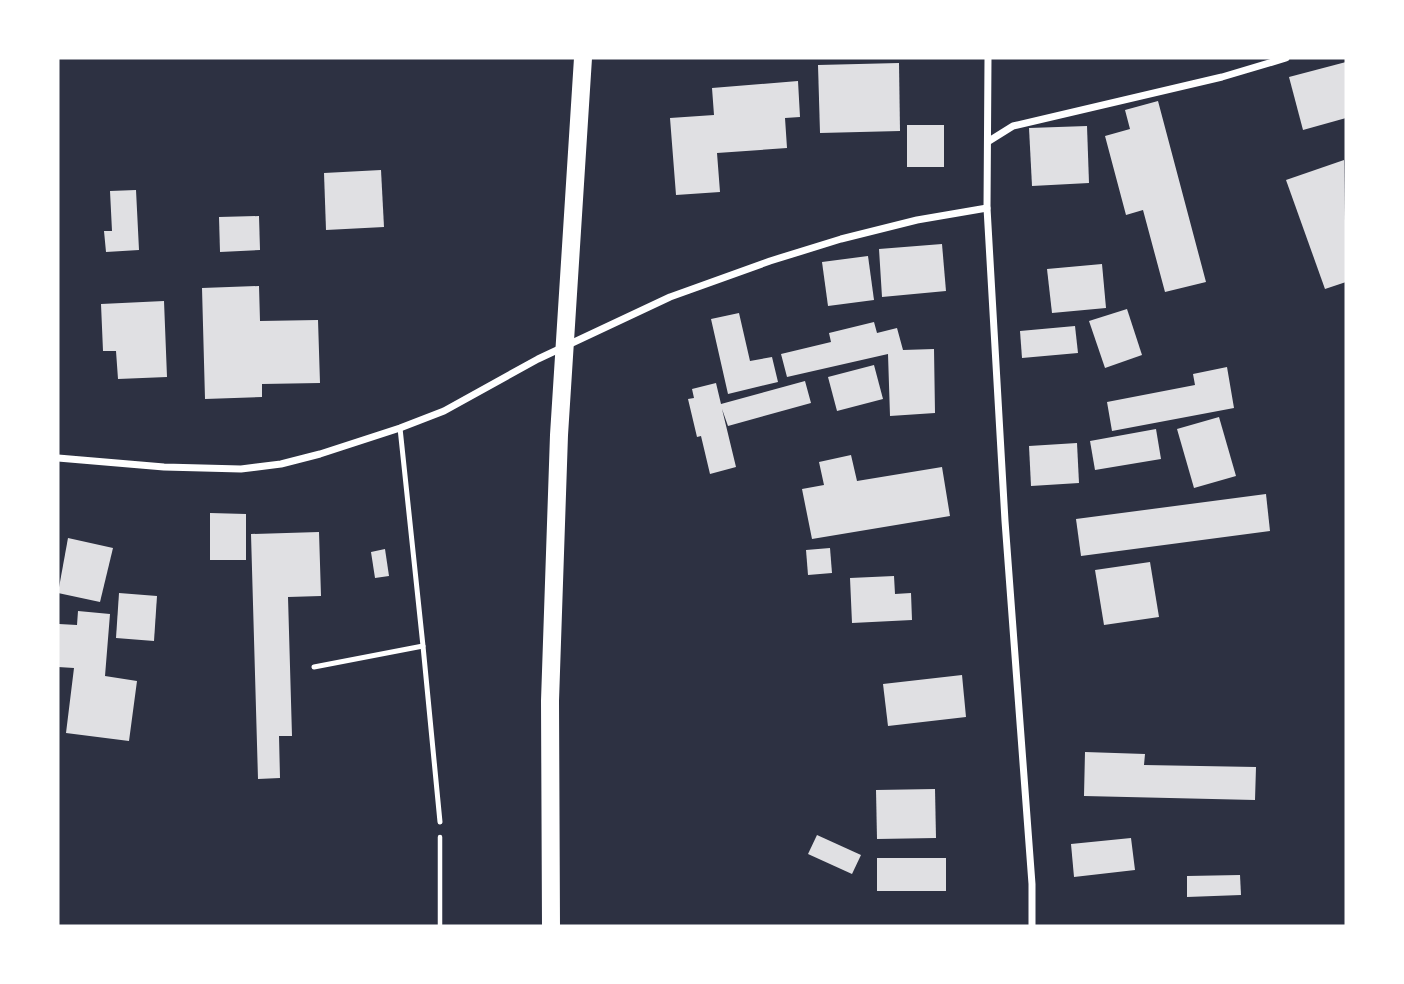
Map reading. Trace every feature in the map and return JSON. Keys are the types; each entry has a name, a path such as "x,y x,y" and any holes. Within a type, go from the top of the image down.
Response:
{"main road":[{"path":"551,926 550,701 559,435 583,58"}],"street":[{"path":"988,58 987,208 1005,520 1032,884 1032,926"},
{"path":"989,141 1013,126 1222,77 1286,58"},
{"path":"58,458 164,467 242,469 281,464 320,454 444,411 538,359 670,297 841,239 917,220 987,208"}],"lane":[{"path":"400,428 440,822"},
{"path":"314,667 423,646"}],"path":[{"path":"440,822 440,926"}],"building":[{"path":"1346,62 1346,118 1303,130 1289,77"},
{"path":"899,63 900,131 820,133 818,65"},
{"path":"798,81 800,117 785,118 787,148 717,153 720,192 676,195 670,118 714,115 712,88"},
{"path":"1158,101 1206,282 1165,292 1143,210 1126,215 1105,136 1130,129 1125,110"},
{"path":"907,125 944,125 944,167 907,167"},
{"path":"1087,126 1089,183 1032,186 1029,128"},
{"path":"1344,160 1346,282 1325,289 1286,180"},
{"path":"381,170 384,227 326,230 324,173"},
{"path":"136,190 139,250 106,252 104,231 112,231 110,191"},
{"path":"259,216 260,250 220,252 219,217"},
{"path":"942,244 946,291 882,297 879,249"},
{"path":"868,256 874,300 828,306 822,262"},
{"path":"1102,264 1106,308 1052,313 1047,269"},
{"path":"259,286 260,321 318,320 320,383 262,384 262,397 205,399 202,288"},
{"path":"164,301 167,377 118,379 116,351 103,351 101,304"},
{"path":"1127,309 1142,355 1105,368 1089,321"},
{"path":"739,313 750,361 772,357 778,382 728,394 711,319"},
{"path":"874,322 877,333 897,328 903,350 934,349 935,413 890,416 888,354 787,377 781,354 831,342 829,333"},
{"path":"1075,326 1078,353 1022,358 1020,331"},
{"path":"874,365 883,399 837,411 828,377"},
{"path":"1227,367 1234,408 1112,431 1107,402 1195,385 1193,374"},
{"path":"805,381 811,403 728,426 722,409 736,467 710,474 688,399 694,398 692,389 716,383 721,404"},
{"path":"1219,417 1236,476 1194,488 1177,429"},
{"path":"1156,429 1161,459 1095,470 1090,441"},
{"path":"1077,443 1079,483 1031,486 1029,446"},
{"path":"851,455 857,481 942,467 950,516 812,539 802,489 824,485 819,462"},
{"path":"1266,494 1270,531 1081,556 1076,519"},
{"path":"210,513 246,514 246,560 210,560"},
{"path":"319,532 321,596 288,597 292,736 279,736 280,778 258,779 251,534"},
{"path":"68,538 113,548 100,602 58,593"},
{"path":"830,548 832,573 808,575 806,550"},
{"path":"385,549 389,576 375,578 371,552"},
{"path":"1150,562 1159,617 1104,625 1095,570"},
{"path":"894,576 895,594 911,593 912,620 852,623 850,578"},
{"path":"119,593 157,596 154,641 116,638"},
{"path":"78,611 110,614 105,676 137,681 129,741 66,733 74,668 58,667 59,624 77,625"},
{"path":"962,675 966,717 888,726 883,684"},
{"path":"1085,752 1145,754 1144,765 1256,767 1255,800 1084,796"},
{"path":"935,789 936,838 877,839 876,790"},
{"path":"817,835 861,855 852,874 808,854"},
{"path":"1131,838 1135,870 1074,877 1071,844"},
{"path":"877,858 946,858 946,891 877,891"},
{"path":"1240,875 1241,895 1187,897 1187,876"}]}
